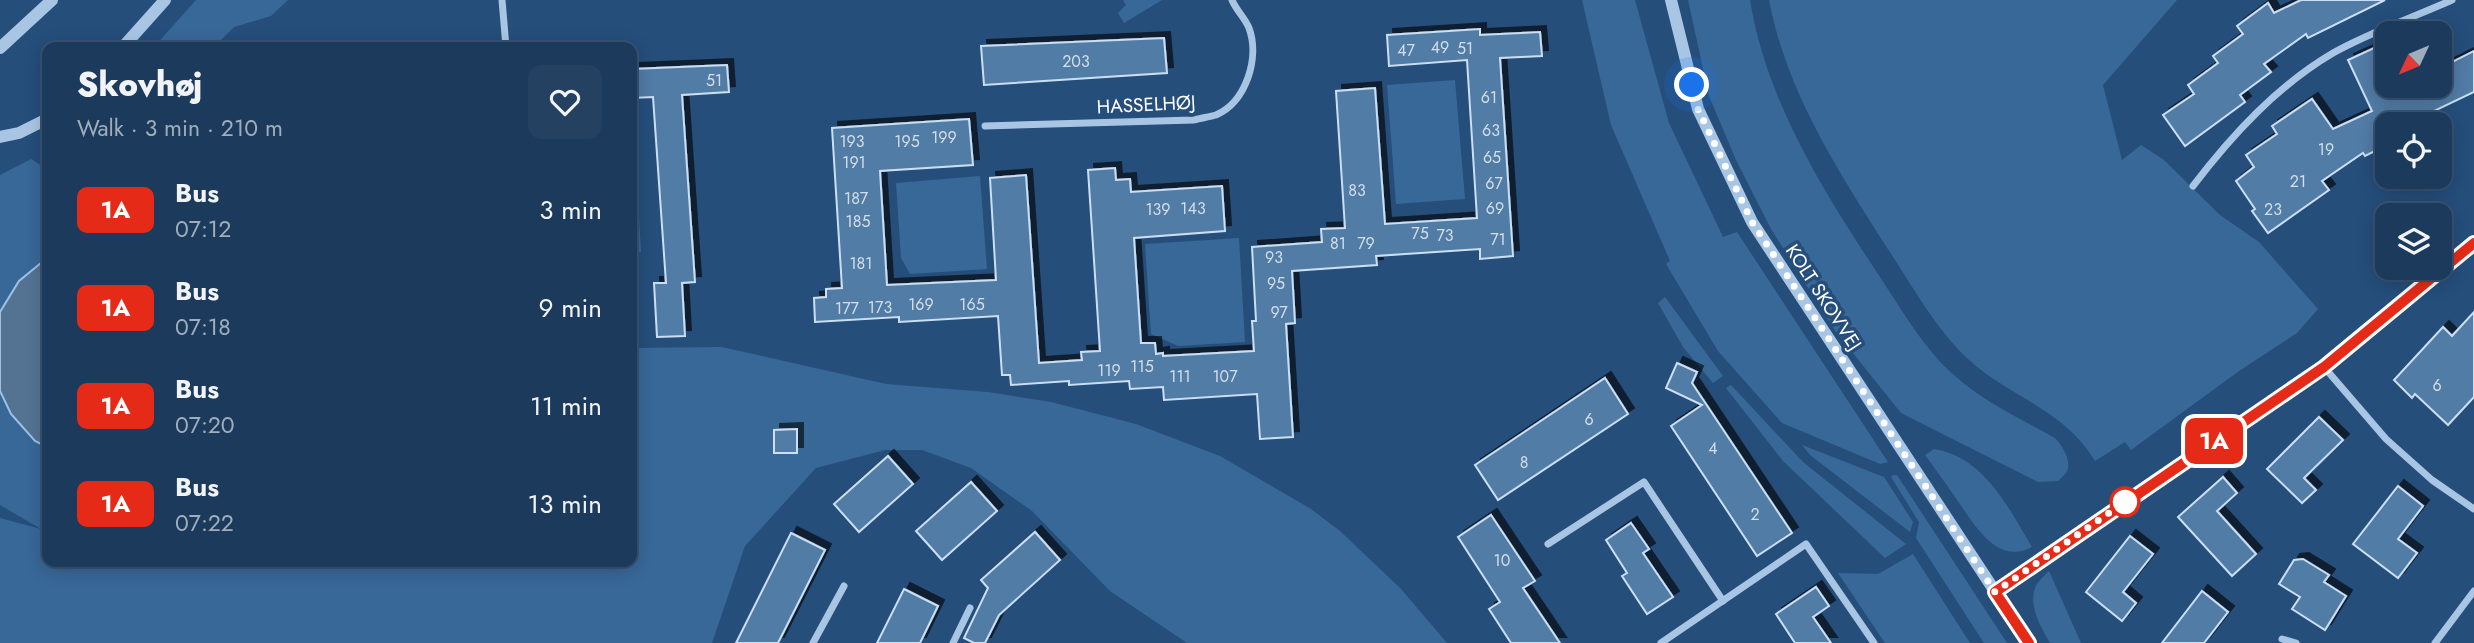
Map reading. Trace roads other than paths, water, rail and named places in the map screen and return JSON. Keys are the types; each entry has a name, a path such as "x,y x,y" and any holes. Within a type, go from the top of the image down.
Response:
{"street":[{"path":"0,48 52,0"},
{"path":"127,42 165,0"},
{"path":"502,0 506,42"},
{"name":"HASSELHØJ","path":"985,126 1194,120 1217,114 1235,99 1251,74 1253,47 1249,27 1231,0"},
{"name":"KOLT SKOVVEJ","path":"1671,0 1698,109 1752,222 2029,643"},
{"path":"2193,186 2256,112 2298,78 2334,53 2452,0"},
{"path":"0,137 19,133 42,122"},
{"path":"1995,592 2324,367 2474,243"},
{"path":"2324,367 2386,439 2432,480 2474,509"},
{"path":"1548,544 1644,482 1723,601"},
{"path":"1661,643 1807,544 1874,643"},
{"path":"813,643 844,586"},
{"path":"2435,643 2474,591"},
{"path":"953,643 970,608"},
{"path":"2282,639 2296,643"}]}
